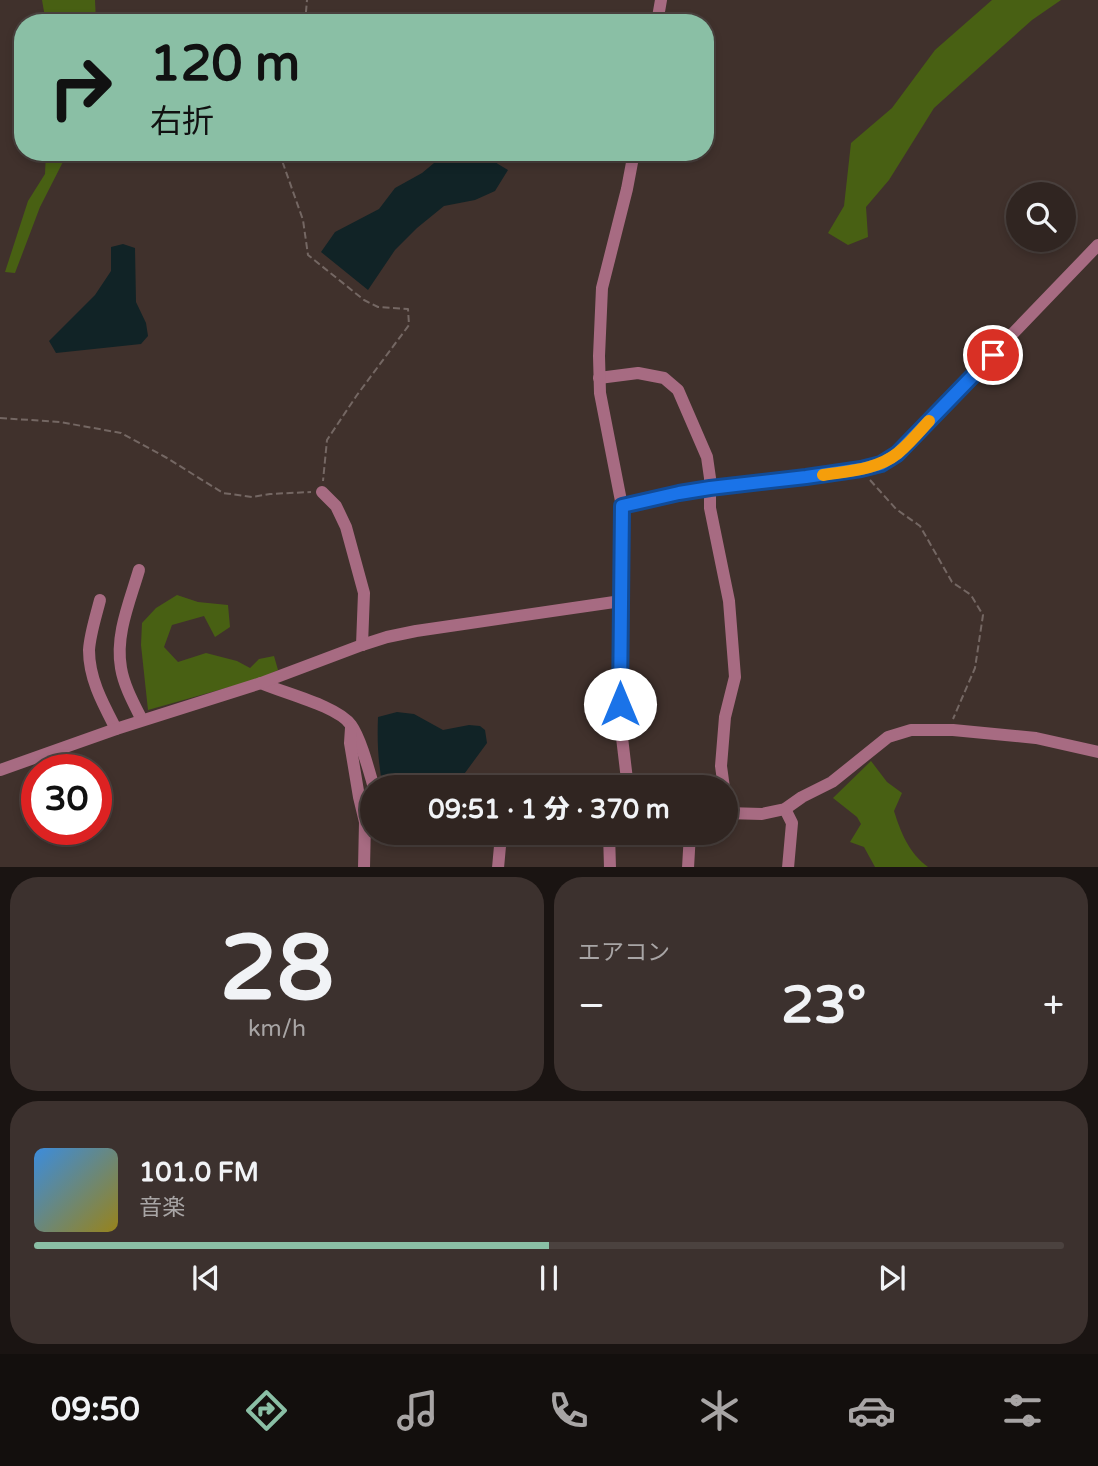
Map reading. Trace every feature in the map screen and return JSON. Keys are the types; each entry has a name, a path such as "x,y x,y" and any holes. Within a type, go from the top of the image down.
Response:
{"street":[{"path":"626,775 621,729 622,506 599,377 602,288 632,161"},
{"path":"622,506 679,493 806,477 881,464 897,454 1098,245"},
{"path":"599,377 638,373 664,378 678,390 707,457 710,508 729,601 735,677 725,717 722,775"},
{"path":"322,492 336,506 346,527 353,552 363,593 362,645"},
{"path":"139,570 121,629 120,646 121,669 142,720"},
{"path":"100,600 89,648 99,697 116,729"},
{"path":"0,770 142,720 261,683 387,636 621,601"},
{"path":"261,683 328,708 351,724 370,775"},
{"path":"351,724 350,743 365,822 364,867"},
{"path":"738,813 762,814 785,808 832,782 888,737 911,730 953,730 1036,738 1098,752"},
{"path":"785,808 792,823 788,867"},
{"path":"498,867 500,845"},
{"path":"610,845 610,867"},
{"path":"688,867 689,845"}],"path":[{"path":"0,418 60,422 121,433 223,492 252,497 322,492 327,440 409,325 408,309 378,307 363,300 309,255 303,220 282,161"},
{"path":"861,469 896,509 920,526 952,582 971,595 983,615 975,668 953,719 953,730"}],"green space":[{"path":"42,0 95,0 96,14 44,14"},
{"path":"992,0 1061,0 1032,20 934,108 889,180 866,207 868,237 848,245 828,233 844,206 851,143 892,108 935,50"},
{"path":"46,161 63,161 40,207 15,273 5,272 28,201 45,174"},
{"path":"177,595 198,602 228,605 230,627 215,637 204,616 172,625 164,647 178,662 206,653 237,661 250,668 259,659 274,656 278,670 261,678 148,710 141,645 142,623 156,608"},
{"path":"871,761 887,782 902,793 894,811 911,849 928,867 875,867 864,847 850,842 861,824 857,817 833,798"}],"shaded area":[{"path":"436,161 495,161 508,170 495,191 475,200 444,206 417,228 395,250 368,290 321,252 335,232 379,209 395,188 422,173"},
{"path":"123,244 135,248 136,302 146,323 148,336 141,344 56,353 49,341 95,295 111,271 111,247"},
{"path":"397,712 414,714 443,730 469,725 480,726 485,730 487,743 463,775 381,775 378,717"}],"slow traffic":[{"path":"823,475 881,464 897,454 929,421"}],"route":[{"path":"620,704 622,506 679,493 806,477 881,464 897,454 993,355"}]}
